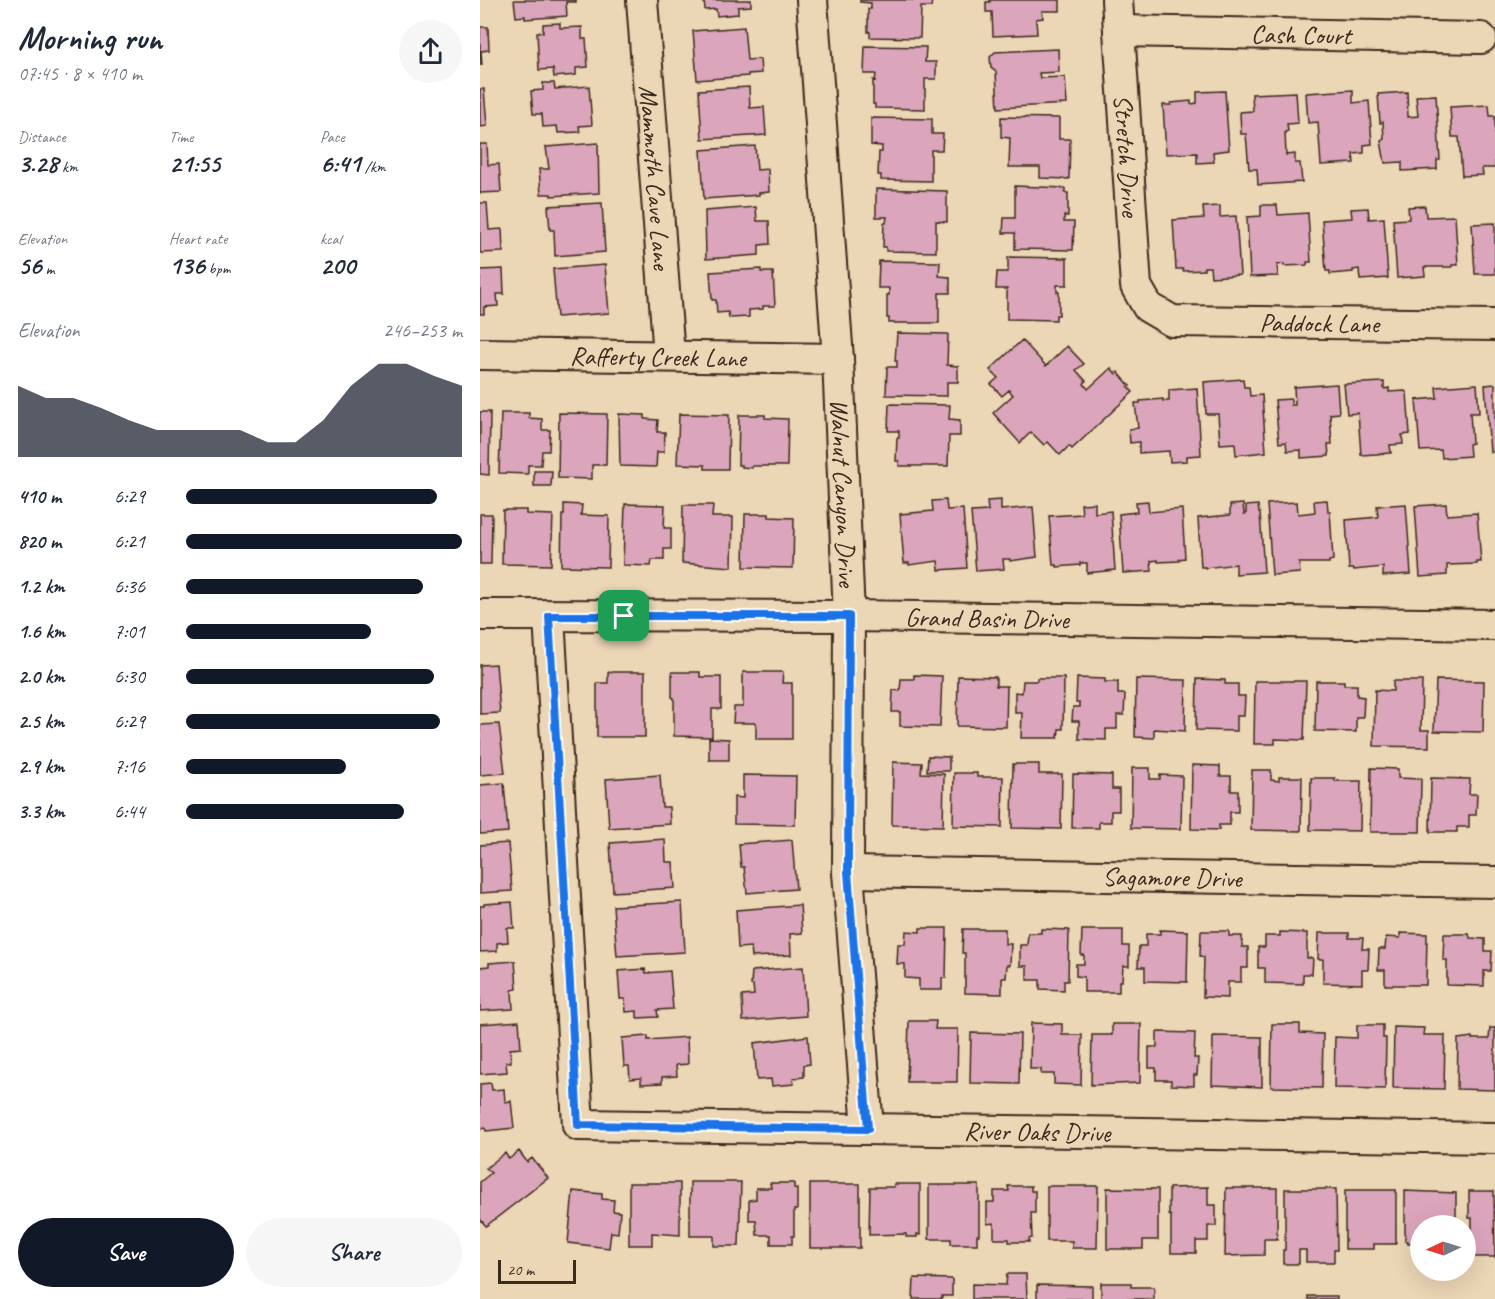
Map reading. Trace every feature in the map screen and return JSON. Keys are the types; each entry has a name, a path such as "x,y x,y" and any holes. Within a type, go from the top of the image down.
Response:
{"street":[{"name":"Mammoth Cave Lane","path":"642,0 669,356"},
{"name":"Walnut Canyon Drive","path":"812,0 838,359 849,616 848,872 868,1129"},
{"name":"Stretch Drive","path":"1117,0 1136,286 1148,307"},
{"name":"Cash Court","path":"1119,31 1481,38"},
{"name":"Paddock Lane","path":"1148,307 1172,321 1495,326"},
{"name":"Rafferty Creek Lane","path":"480,354 838,359"},
{"name":"Grand Basin Drive","path":"480,615 849,616 1495,625"},
{"name":"River Oaks Drive","path":"549,616 578,1125 1495,1138"},
{"name":"Sagamore Drive","path":"848,872 1495,882"}],"building":[{"path":"514,0 576,0 576,2 566,2 567,16 525,19 525,16 516,17"},
{"path":"704,0 751,0 751,6 738,7 738,14 717,16 716,9 705,10"},
{"path":"860,0 932,0 931,7 921,7 920,38 870,37 868,9 871,9 871,3 860,2"},
{"path":"990,0 1060,0 1060,11 1042,11 1043,18 1036,19 1037,34 993,36 992,12 986,12 986,2"},
{"path":"560,23 560,28 582,27 582,39 586,39 588,67 576,68 576,75 554,77 553,69 539,70 537,32 543,32 543,24"},
{"path":"480,27 488,27 489,50 481,51 482,65 480,65"},
{"path":"744,27 747,60 760,59 761,73 697,80 693,31"},
{"path":"865,46 926,47 925,62 936,62 936,79 925,79 925,109 875,108 873,80 875,81 876,74 864,74"},
{"path":"1058,49 1059,72 1039,73 1040,78 1065,77 1067,104 998,108 996,72 991,68 990,57 995,52"},
{"path":"543,83 554,83 555,89 589,86 592,125 579,126 580,132 558,133 557,126 543,127 542,114 533,114 531,91 543,90"},
{"path":"749,87 750,108 764,107 766,135 702,139 699,90"},
{"path":"480,89 484,89 487,126 480,127"},
{"path":"1353,90 1353,103 1369,101 1372,144 1364,145 1364,153 1353,154 1354,163 1321,165 1318,122 1308,123 1306,93"},
{"path":"1225,91 1229,150 1213,152 1214,162 1197,163 1197,153 1166,154 1163,105 1191,101 1191,104 1197,103 1197,92"},
{"path":"1296,92 1298,123 1287,124 1286,155 1295,154 1295,163 1300,163 1302,182 1258,185 1257,169 1249,169 1246,134 1241,134 1240,112 1253,111 1252,94"},
{"path":"1407,92 1408,117 1418,116 1416,96 1436,95 1440,160 1437,160 1437,169 1402,171 1402,162 1385,163 1381,141 1384,139 1383,122 1380,123 1378,94"},
{"path":"1489,105 1490,116 1495,116 1495,168 1482,168 1483,175 1462,176 1459,137 1452,137 1450,107"},
{"path":"1001,117 1059,118 1059,139 1070,139 1069,179 1040,178 1040,167 1009,167 1010,138 1001,137"},
{"path":"871,118 932,119 932,134 943,134 942,150 931,150 931,181 881,180 881,175 878,175 879,152 882,152 882,146 871,145"},
{"path":"598,143 599,193 551,196 551,194 541,194 539,169 549,169 546,147"},
{"path":"480,144 487,144 488,165 499,164 501,192 480,193"},
{"path":"755,146 757,170 768,169 769,192 759,193 759,195 704,199 701,150"},
{"path":"1015,186 1065,188 1065,193 1068,193 1068,216 1064,216 1064,222 1074,222 1073,250 1015,249 1015,233 1003,233 1004,218 1015,218"},
{"path":"876,189 947,191 947,222 936,221 936,252 886,251 886,247 883,247 884,223 887,217 876,217"},
{"path":"480,203 487,203 489,230 502,229 503,252 480,253"},
{"path":"602,203 605,252 555,256 554,230 550,230 548,206"},
{"path":"1261,205 1277,205 1278,215 1308,213 1311,262 1307,262 1307,265 1277,265 1278,276 1250,277 1247,217 1261,216"},
{"path":"1220,206 1220,217 1236,216 1240,275 1211,277 1210,267 1204,267 1204,270 1176,269 1173,220 1204,218 1203,207"},
{"path":"1425,206 1426,217 1455,216 1458,265 1424,267 1425,276 1397,278 1393,220 1409,219 1408,207"},
{"path":"756,207 757,221 769,221 770,244 759,245 759,255 706,259 705,211"},
{"path":"1368,208 1369,219 1384,218 1388,278 1360,280 1359,269 1353,272 1330,274 1330,271 1326,271 1322,220 1352,218 1351,209"},
{"path":"1495,223 1495,274 1475,274 1472,224"},
{"path":"1008,257 1067,258 1067,285 1057,285 1059,315 1056,315 1056,320 1007,319 1007,289 996,289 997,272 1008,272"},
{"path":"879,261 940,262 939,276 950,277 950,293 939,293 939,323 889,323 887,295 889,295 889,288 878,288"},
{"path":"605,265 609,313 557,317 553,269"},
{"path":"503,269 504,294 497,294 498,306 484,307 484,314 480,314 480,270"},
{"path":"761,269 761,272 773,272 775,306 763,306 763,309 749,310 749,317 729,318 728,312 717,313 716,300 712,300 710,272"},
{"path":"897,333 948,334 947,365 958,366 958,382 947,382 947,396 886,395 887,367 897,367 897,361 895,361"},
{"path":"1022,340 1046,366 1067,346 1084,364 1076,370 1086,381 1084,384 1088,389 1111,368 1116,374 1118,372 1133,392 1072,449 1069,446 1060,455 1048,442 1044,445 1031,432 1020,443 993,413 1013,395 1009,390 1002,396 991,384 998,378 990,370"},
{"path":"1243,379 1244,387 1249,387 1250,396 1262,395 1266,452 1236,455 1235,443 1220,444 1218,414 1206,414 1204,382"},
{"path":"1384,382 1384,389 1389,388 1389,392 1405,391 1407,393 1410,434 1402,435 1403,444 1390,445 1391,453 1361,455 1358,413 1347,414 1344,384"},
{"path":"1337,384 1339,413 1330,414 1332,444 1328,444 1329,456 1301,458 1301,450 1287,451 1286,442 1279,443 1275,400 1291,399 1291,405 1295,405 1294,387"},
{"path":"1477,384 1479,413 1470,413 1472,443 1469,444 1470,456 1442,458 1441,450 1420,451 1416,400 1437,398 1436,387"},
{"path":"1495,384 1495,452 1490,452 1485,385"},
{"path":"1197,388 1201,455 1187,456 1187,461 1170,462 1169,451 1139,453 1139,442 1130,443 1129,429 1138,428 1135,403 1163,399 1163,401 1169,401 1169,390"},
{"path":"889,404 950,405 949,419 960,420 960,436 949,436 948,466 899,466 899,461 896,461 899,431 888,431"},
{"path":"480,412 490,412 489,475 480,474"},
{"path":"501,413 529,413 529,418 542,419 542,430 550,430 549,451 542,451 541,465 528,465 528,474 499,473"},
{"path":"559,413 607,414 606,465 592,465 592,479 558,478"},
{"path":"619,414 645,415 645,419 658,420 657,432 665,432 664,452 657,452 656,467 620,466"},
{"path":"679,414 729,415 728,469 705,469 705,465 677,464"},
{"path":"739,415 765,415 765,418 788,419 787,466 752,466 752,468 738,465"},
{"path":"534,471 552,471 551,486 534,486"},
{"path":"946,500 947,510 963,509 967,568 939,570 938,561 909,565 909,563 904,563 900,514 933,511 932,501"},
{"path":"1001,500 1001,510 1033,507 1037,557 1010,561 1010,559 1003,559 1004,569 976,571 971,512 988,511 987,501"},
{"path":"1327,500 1328,511 1330,511 1333,560 1329,563 1299,563 1300,573 1272,575 1267,504 1297,502 1298,514 1315,512 1314,501"},
{"path":"1148,501 1149,512 1182,509 1185,558 1179,561 1151,561 1152,571 1123,573 1119,514 1137,512 1136,502"},
{"path":"1095,503 1095,513 1111,511 1115,570 1087,573 1087,563 1057,567 1053,565 1049,516 1082,514 1081,504"},
{"path":"564,504 582,505 581,515 609,516 608,567 561,566"},
{"path":"625,504 665,505 664,528 671,528 671,549 664,549 664,560 652,560 651,566 623,565"},
{"path":"1243,504 1244,514 1246,514 1246,506 1258,505 1264,572 1236,574 1236,564 1201,567 1198,518 1230,515 1230,505"},
{"path":"1406,504 1411,574 1383,576 1383,567 1349,569 1346,520 1378,517 1377,506"},
{"path":"1446,504 1447,515 1477,513 1481,562 1447,565 1447,575 1420,577 1415,506"},
{"path":"683,505 713,505 712,517 733,517 732,567 682,563"},
{"path":"503,510 526,510 526,514 553,515 551,565 502,564"},
{"path":"480,514 492,514 491,564 480,564"},
{"path":"745,514 769,514 769,517 794,518 793,568 744,567"},
{"path":"496,664 500,713 480,714 480,665"},
{"path":"608,672 645,672 645,737 597,737 597,683 608,683"},
{"path":"672,672 700,672 700,677 721,677 721,709 712,709 712,737 674,736"},
{"path":"743,672 783,672 782,683 792,683 792,739 756,739 756,723 733,723 734,707 743,707"},
{"path":"914,675 942,676 940,727 900,726 900,712 892,712 893,690 900,691 901,679 914,679"},
{"path":"958,676 996,677 996,686 1007,686 1006,727 957,726"},
{"path":"1037,678 1064,678 1063,729 1059,729 1058,738 1021,738 1022,713 1015,713 1015,692 1022,693 1023,681 1037,681"},
{"path":"1077,678 1118,682 1118,694 1125,694 1124,715 1117,715 1117,729 1106,729 1106,740 1079,739 1079,721 1072,721 1073,707 1079,707 1079,703 1076,703"},
{"path":"1136,679 1186,680 1185,731 1154,729 1154,738 1135,737"},
{"path":"1197,679 1225,680 1225,684 1238,684 1238,696 1245,696 1244,716 1237,716 1237,731 1196,730"},
{"path":"1436,680 1484,681 1483,732 1434,731"},
{"path":"1255,681 1306,681 1304,740 1275,739 1275,744 1254,744"},
{"path":"1316,681 1344,681 1344,685 1357,685 1357,696 1364,697 1363,717 1356,717 1356,732 1315,731"},
{"path":"1393,681 1422,681 1421,730 1429,730 1429,747 1374,746 1375,690 1393,691"},
{"path":"499,724 505,773 480,775 480,725"},
{"path":"709,738 729,739 729,760 709,760"},
{"path":"928,756 949,757 949,771 927,771"},
{"path":"893,762 922,763 921,773 944,774 943,826 892,825"},
{"path":"1013,764 1039,764 1039,774 1062,774 1061,829 1012,828"},
{"path":"1192,765 1220,766 1220,776 1231,776 1231,791 1238,791 1238,812 1230,812 1230,825 1219,825 1219,830 1191,829"},
{"path":"1132,768 1150,768 1150,779 1160,779 1160,775 1182,776 1181,829 1131,828"},
{"path":"1371,768 1398,769 1398,778 1421,779 1420,832 1370,832"},
{"path":"1252,770 1271,770 1271,780 1279,781 1279,777 1302,777 1301,831 1251,830"},
{"path":"954,773 977,773 977,777 1003,777 1002,827 953,826"},
{"path":"1073,774 1112,775 1112,789 1119,789 1119,811 1111,811 1111,822 1099,822 1099,828 1072,828"},
{"path":"660,775 662,807 669,807 670,824 609,828 606,779"},
{"path":"743,775 796,776 795,825 734,824 734,797 743,798"},
{"path":"1311,778 1361,781 1360,831 1310,830"},
{"path":"1431,778 1470,779 1469,794 1477,794 1476,815 1469,815 1469,827 1457,827 1457,832 1430,832"},
{"path":"504,783 508,832 480,834 480,785"},
{"path":"665,839 666,862 673,862 675,888 613,892 610,843"},
{"path":"792,840 796,889 747,893 739,844"},
{"path":"508,843 512,891 480,893 480,845"},
{"path":"512,902 514,928 507,928 508,942 497,943 497,951 480,952 480,906"},
{"path":"682,902 685,952 617,956 613,906"},
{"path":"800,905 802,933 790,934 791,955 752,957 751,947 738,948 736,910"},
{"path":"920,928 947,928 946,978 942,978 942,990 919,990 919,979 905,978 905,964 897,964 898,944 905,944 906,931 920,932"},
{"path":"963,929 1005,929 1005,944 1011,944 1010,965 1007,965 1006,978 1002,978 1002,994 965,993"},
{"path":"1041,929 1069,930 1068,981 1064,981 1064,990 1040,989 1040,980 1027,980 1027,966 1020,966 1020,945 1027,945 1028,933 1041,933"},
{"path":"1082,930 1123,930 1123,946 1129,946 1129,966 1123,966 1119,992 1084,992 1084,977 1076,976 1076,964 1084,964 1084,955 1081,955"},
{"path":"1160,930 1188,931 1187,982 1145,981 1145,967 1138,967 1139,946 1146,946 1146,934 1160,934"},
{"path":"1201,931 1229,931 1229,936 1242,936 1242,947 1248,947 1248,968 1241,968 1241,982 1228,982 1228,998 1203,997 1204,957 1200,956"},
{"path":"1280,932 1307,933 1307,958 1313,958 1312,974 1303,974 1303,984 1265,983 1265,968 1258,968 1258,947 1265,947 1265,936 1280,936"},
{"path":"1319,933 1349,933 1349,938 1363,938 1362,949 1369,949 1368,970 1362,970 1362,984 1323,983 1323,959 1318,959"},
{"path":"1400,933 1427,934 1426,985 1385,985 1385,970 1378,970 1379,949 1385,949 1386,937 1400,938"},
{"path":"1444,934 1469,934 1470,938 1485,939 1485,951 1492,951 1491,971 1484,971 1484,986 1447,985 1447,960 1443,960"},
{"path":"515,961 517,989 512,990 513,1009 480,1011 480,967 489,966 489,963"},
{"path":"803,967 806,1016 743,1021 742,996 754,995 753,985 751,985 752,971"},
{"path":"645,969 646,973 670,971 673,1009 657,1010 658,1017 637,1018 637,1011 626,1012 625,999 620,999 618,971"},
{"path":"519,1021 521,1048 510,1049 511,1062 506,1062 507,1072 480,1074 480,1024"},
{"path":"909,1021 936,1021 935,1029 958,1029 957,1082 907,1082"},
{"path":"1031,1023 1062,1024 1062,1035 1082,1035 1081,1085 1054,1084 1054,1074 1041,1074 1041,1069 1030,1069"},
{"path":"1112,1024 1141,1024 1140,1083 1091,1085 1092,1035 1112,1035"},
{"path":"1272,1024 1300,1024 1300,1033 1323,1034 1322,1088 1271,1087"},
{"path":"1357,1025 1383,1025 1383,1038 1386,1038 1385,1089 1334,1088 1335,1037 1357,1038"},
{"path":"1394,1027 1424,1028 1423,1035 1445,1035 1444,1089 1393,1088"},
{"path":"1490,1028 1495,1028 1495,1090 1457,1089 1458,1039 1472,1037 1472,1039 1489,1039"},
{"path":"1157,1032 1195,1033 1194,1058 1198,1058 1194,1086 1171,1085 1171,1080 1156,1080 1156,1068 1149,1068 1149,1047 1157,1047"},
{"path":"971,1033 1020,1034 1019,1084 970,1083"},
{"path":"648,1036 648,1040 687,1037 688,1064 676,1065 677,1076 662,1077 662,1083 641,1084 641,1078 630,1079 629,1066 624,1066 622,1038"},
{"path":"808,1036 810,1064 804,1065 804,1077 793,1078 794,1084 772,1086 771,1079 757,1080 754,1043"},
{"path":"1213,1036 1262,1037 1262,1087 1212,1085"},
{"path":"491,1083 492,1090 504,1089 505,1102 511,1101 514,1128 486,1131 485,1128 480,1129 480,1084"},
{"path":"519,1151 527,1162 532,1158 548,1178 486,1226 480,1219 480,1182 491,1173 486,1168 505,1153 509,1159"},
{"path":"690,1182 741,1182 739,1246 714,1246 714,1236 690,1236"},
{"path":"629,1183 680,1183 680,1235 652,1233 652,1245 629,1245"},
{"path":"770,1183 794,1183 794,1188 797,1189 797,1210 794,1210 792,1244 771,1244 771,1235 757,1235 756,1220 749,1220 749,1200 756,1199 756,1188 771,1188"},
{"path":"810,1184 860,1184 860,1248 810,1248"},
{"path":"894,1184 920,1184 920,1235 917,1234 917,1237 906,1237 906,1234 869,1235 870,1187 894,1187"},
{"path":"929,1185 979,1185 977,1244 951,1244 951,1239 929,1239"},
{"path":"1008,1186 1031,1186 1031,1191 1035,1191 1035,1213 1031,1213 1032,1238 1029,1242 994,1239 994,1223 987,1224 987,1202 994,1202 994,1191 1009,1191"},
{"path":"1047,1186 1098,1186 1097,1248 1072,1248 1072,1241 1047,1241"},
{"path":"1208,1187 1208,1205 1216,1205 1216,1226 1208,1226 1208,1241 1196,1241 1196,1253 1171,1253 1169,1188"},
{"path":"1107,1188 1158,1189 1158,1240 1143,1240 1143,1249 1107,1249"},
{"path":"1226,1188 1277,1188 1277,1239 1264,1239 1264,1255 1225,1256"},
{"path":"1285,1189 1336,1189 1337,1250 1334,1250 1334,1262 1306,1262 1306,1250 1299,1250 1299,1264 1283,1264"},
{"path":"1345,1190 1396,1190 1396,1244 1374,1244 1374,1249 1345,1249"},
{"path":"573,1191 602,1194 602,1199 614,1200 613,1211 620,1212 618,1233 611,1232 609,1248 568,1243"},
{"path":"1405,1191 1456,1193 1456,1215 1410,1215 1410,1243 1405,1241"},
{"path":"1469,1191 1494,1191 1495,1257 1476,1257 1476,1215 1469,1215"},
{"path":"1007,1274 1026,1274 1027,1299 972,1299 972,1284 1006,1285"},
{"path":"914,1278 952,1279 952,1296 942,1296 942,1299 913,1299"},
{"path":"1101,1283 1131,1283 1131,1287 1154,1287 1154,1299 1101,1299"},
{"path":"1037,1285 1092,1286 1092,1299 1037,1299"},
{"path":"1308,1296 1337,1296 1337,1299 1308,1299"}],"route":[{"path":"549,616 624,616 849,616 848,872 868,1129 578,1125 549,616"}]}
